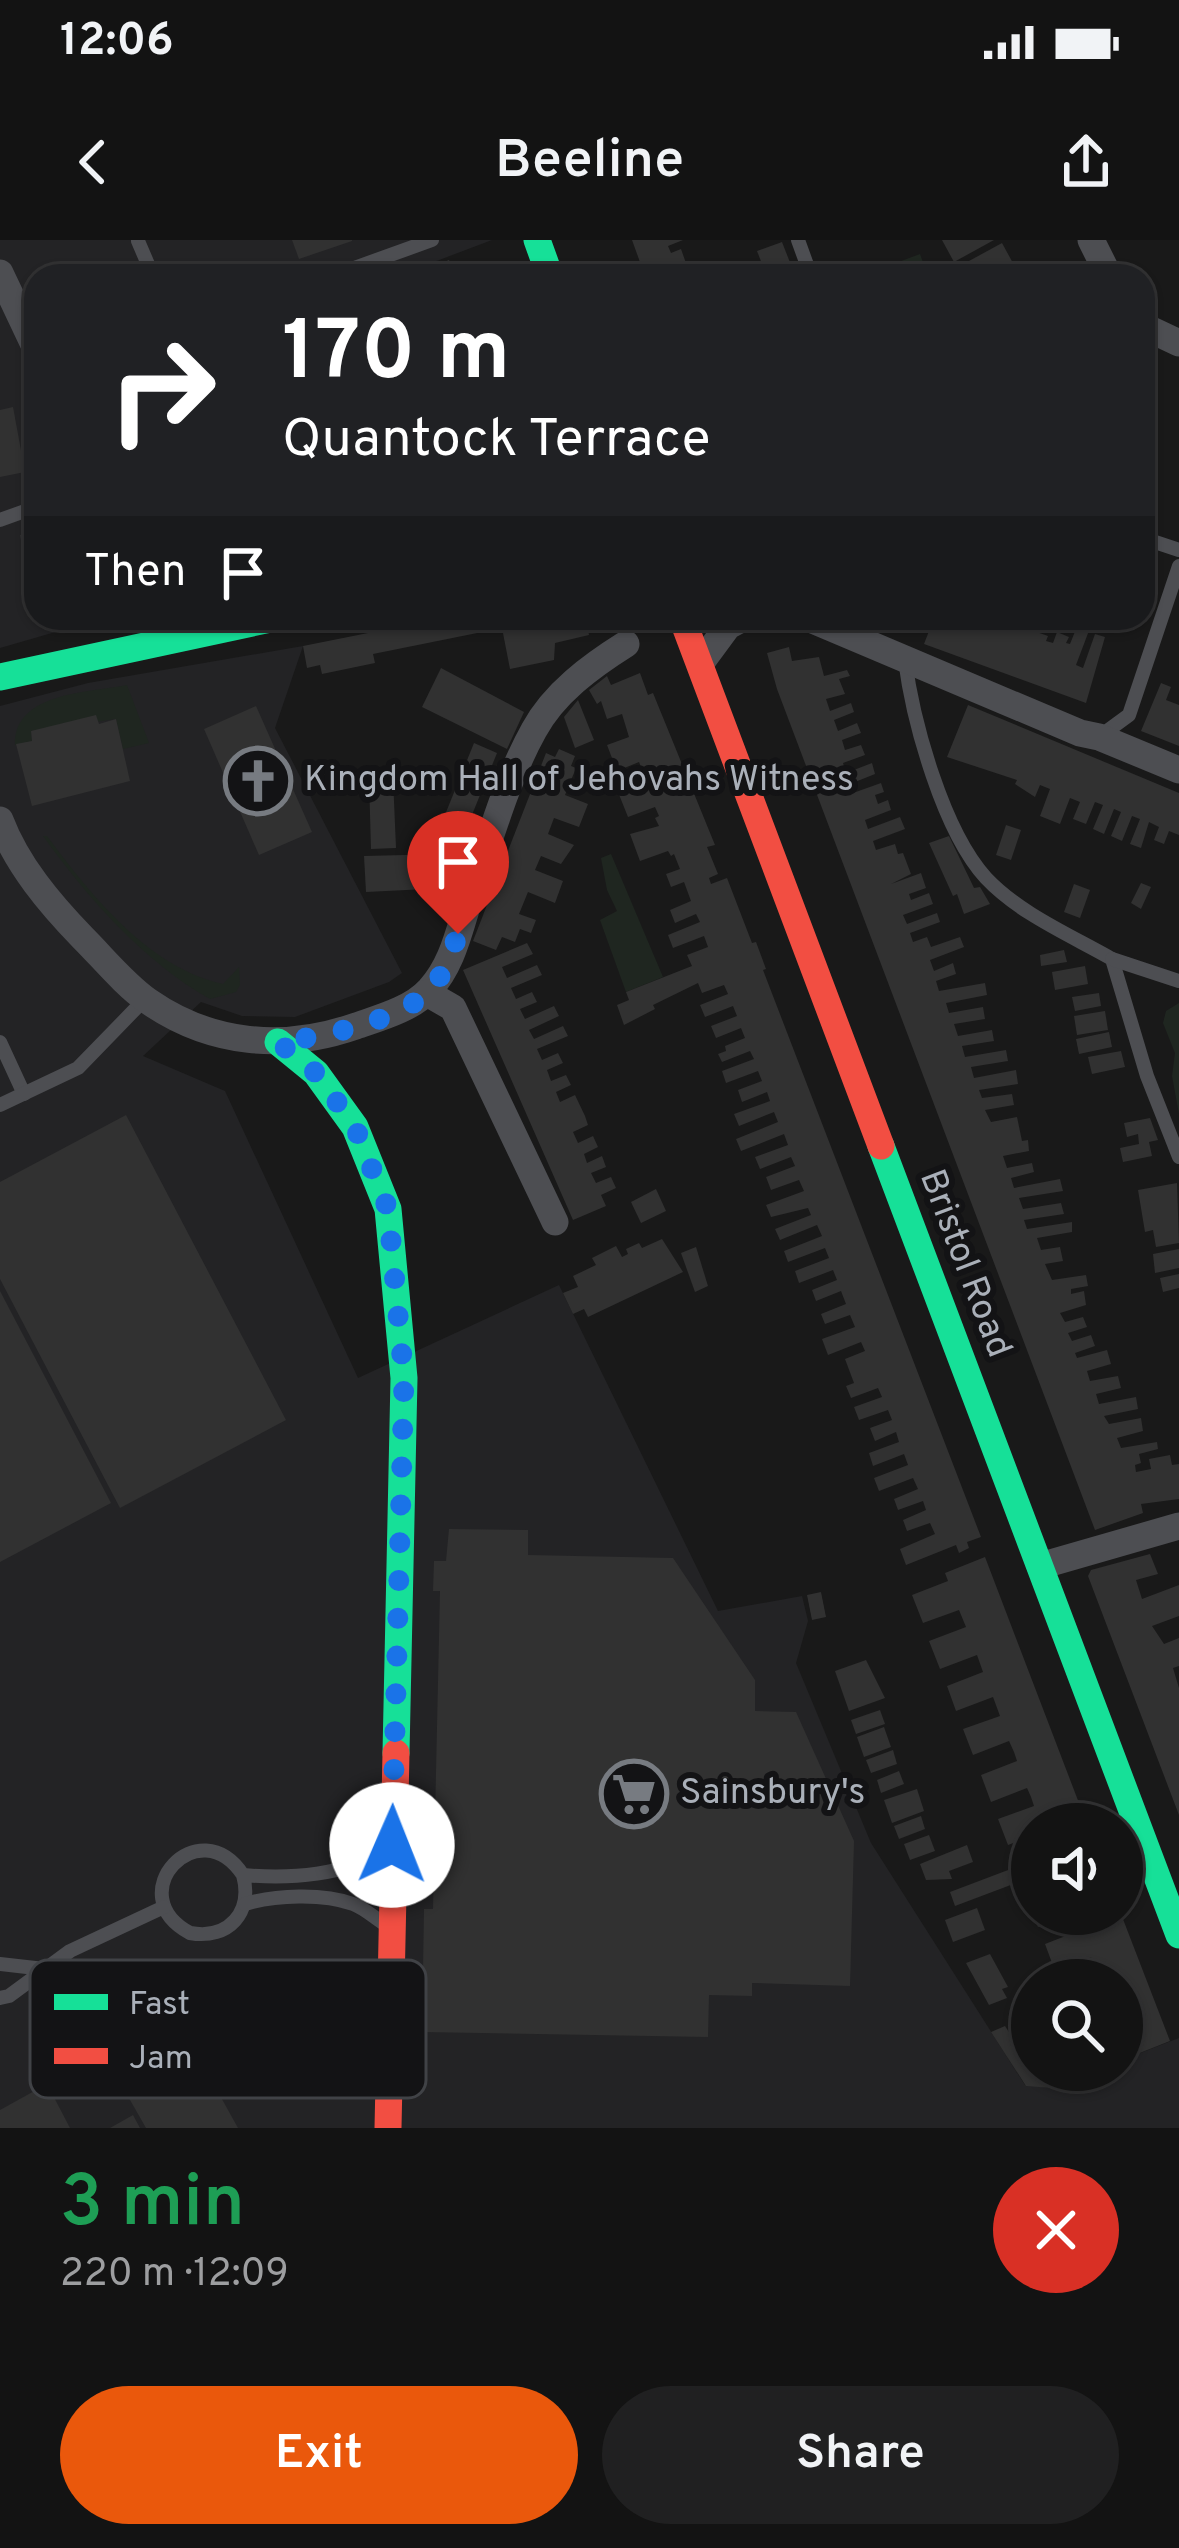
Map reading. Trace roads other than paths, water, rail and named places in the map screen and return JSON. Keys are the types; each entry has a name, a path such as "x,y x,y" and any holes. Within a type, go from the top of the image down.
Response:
{"main road":[{"path":"0,677 154,630"},
{"name":"Bristol Road","path":"687,630 1179,1935"},
{"path":"278,1042 316,1073 355,1127 388,1209 404,1378 392,1845 394,1960"},
{"path":"388,2128 389,2098"}],"street":[{"path":"0,273 24,324"},
{"path":"700,664 725,630"},
{"path":"838,630 1179,770"},
{"path":"0,820 33,881 68,922 145,999 185,1023 219,1036 278,1042 350,1028 392,1013 427,993 448,963 500,809 534,728 574,682 626,644"},
{"path":"427,993 453,1009 555,1222"},
{"path":"1040,1566 1179,1526"}],"lane":[{"path":"365,264 432,240"},
{"path":"1099,736 1129,715 1179,566"},
{"path":"904,657 911,706 968,854 1005,895 1112,959 1179,980"},
{"path":"1112,959 1147,1076 1179,1157"},
{"path":"0,1105 78,1068 145,999"},
{"path":"0,1042 24,1094"},
{"path":"243,1875 342,1869 369,1861 392,1845"},
{"path":"209,1850 224,1854 243,1875 245,1904 233,1924 202,1935 179,1927 164,1907 162,1883 184,1855 209,1850"},
{"path":"245,1904 340,1900 357,1905 395,1931"},
{"path":"57,1960 164,1907"},
{"path":"0,1964 30,1967"},
{"path":"0,2014 5,1997 30,1979"}],"place":[{"name":"Kingdom Hall of Jehovahs Witness","path":"258,781"},
{"name":"Sainsbury's","path":"634,1794"}]}
